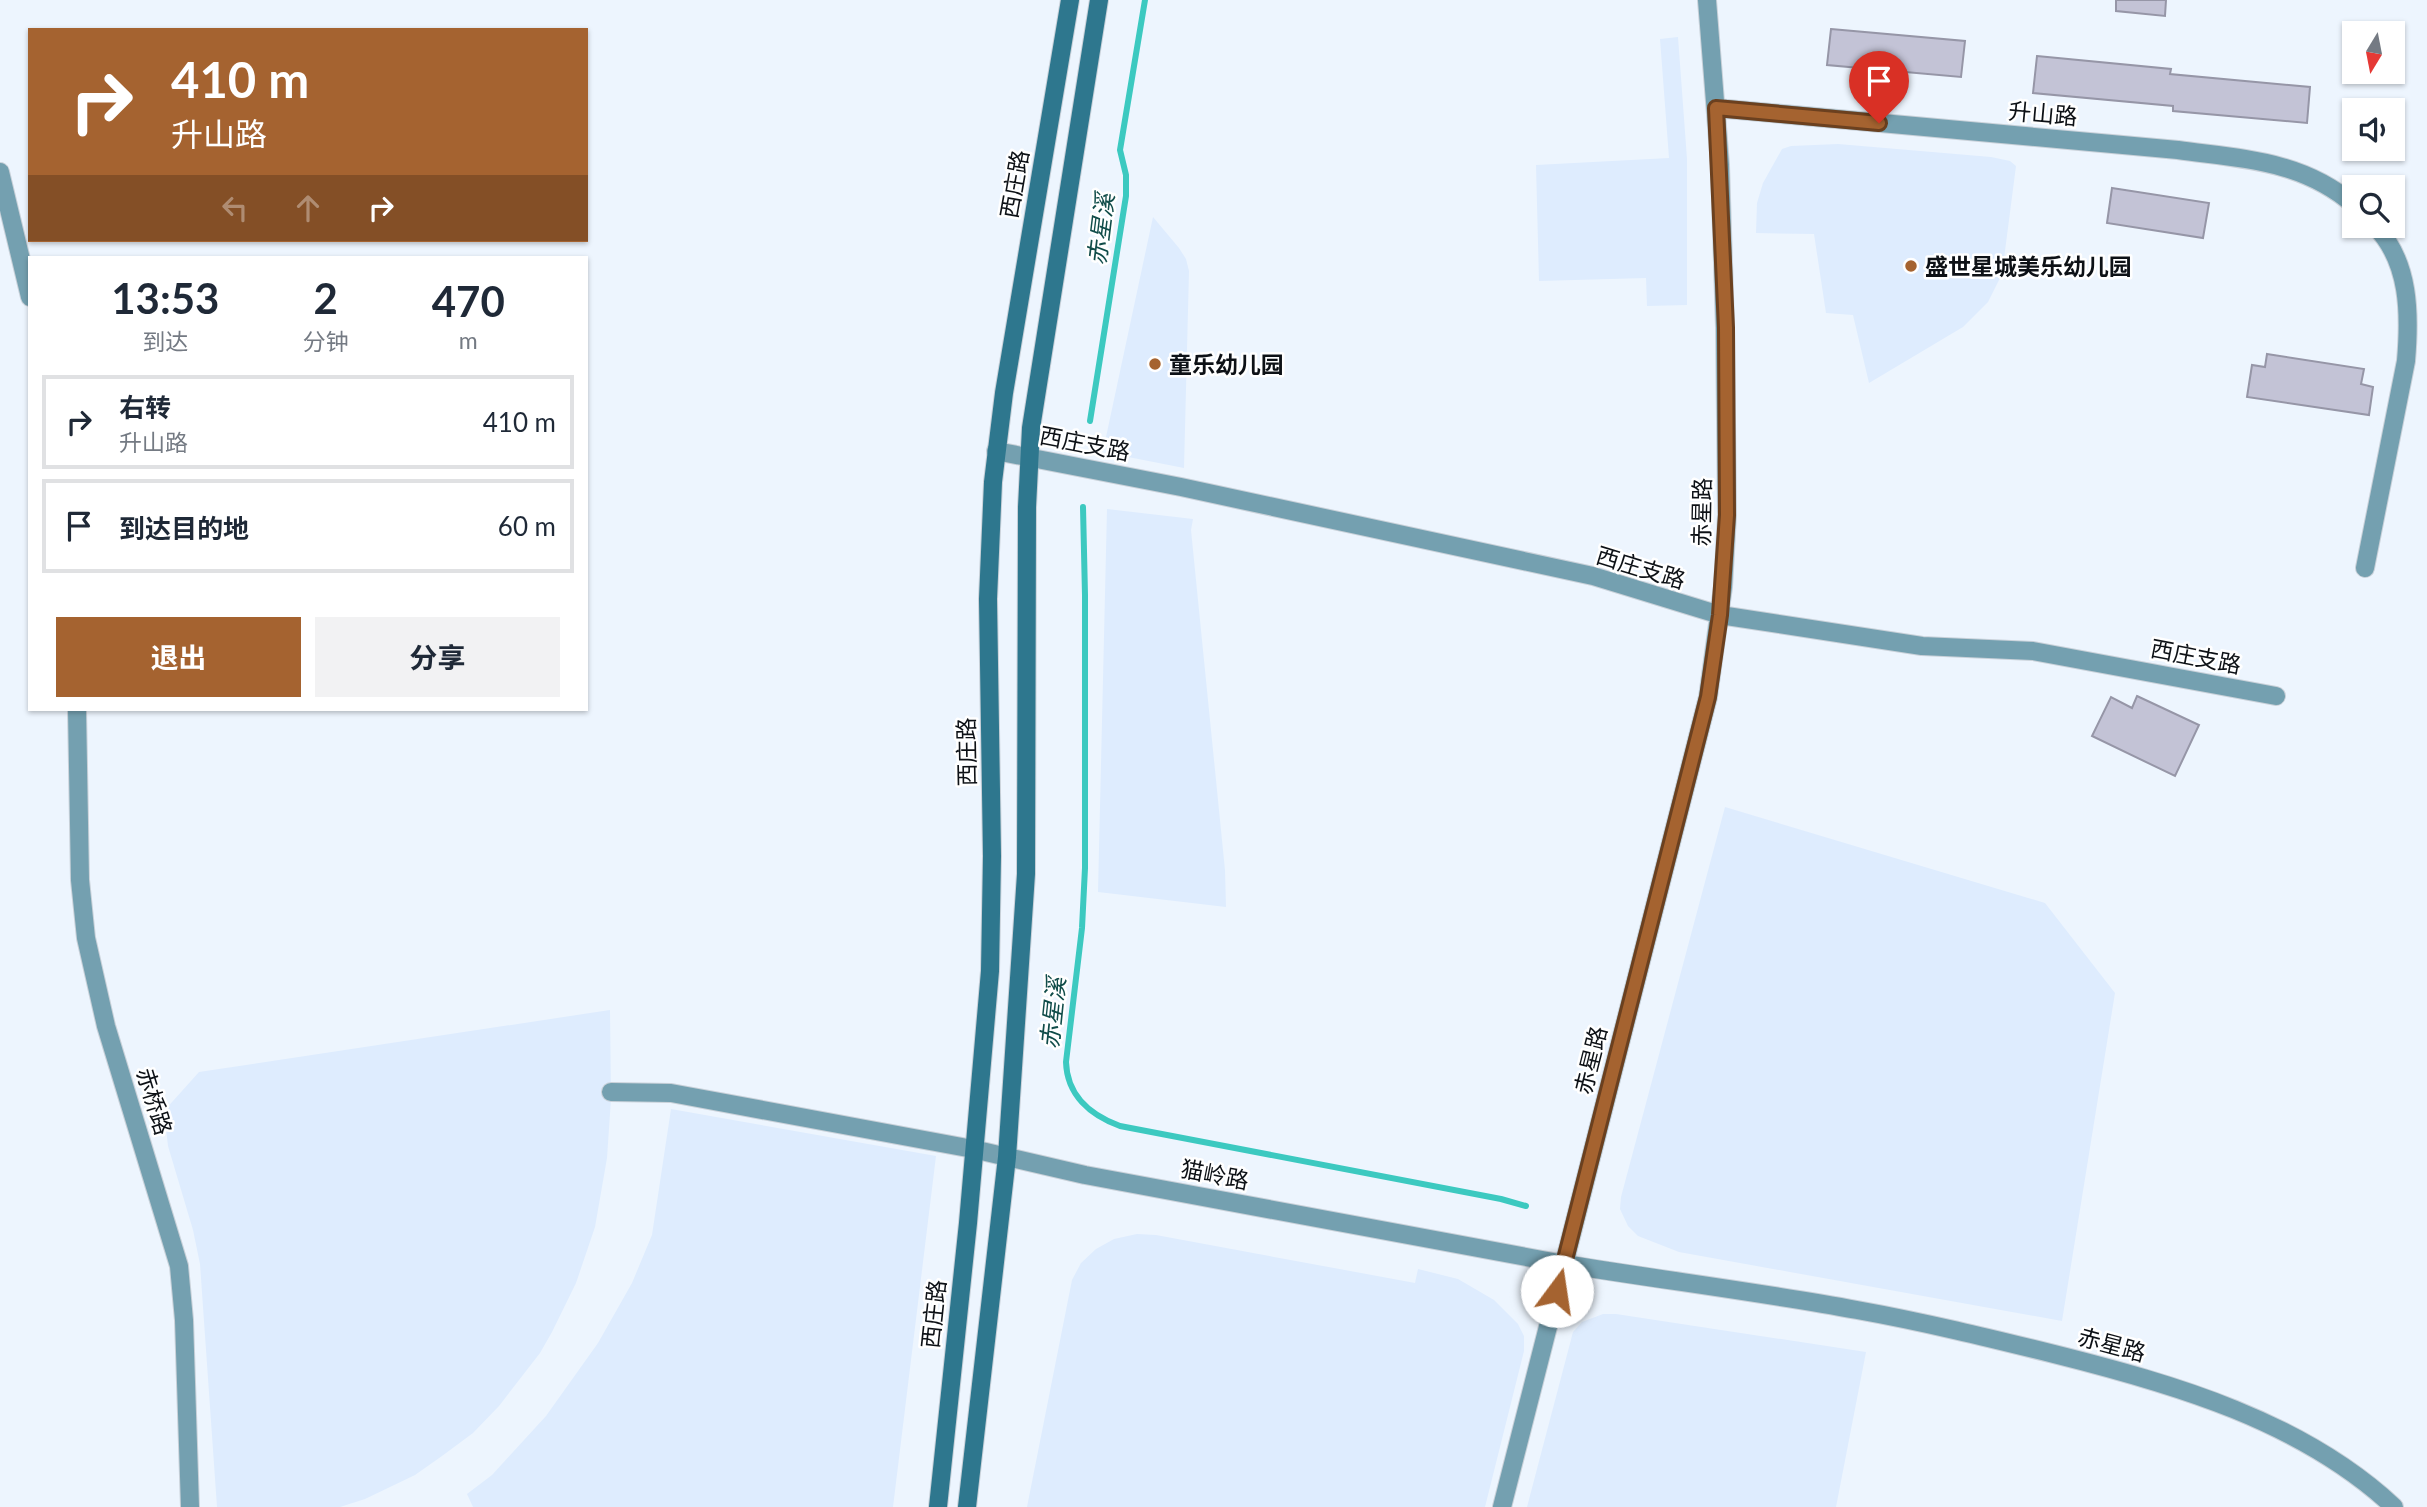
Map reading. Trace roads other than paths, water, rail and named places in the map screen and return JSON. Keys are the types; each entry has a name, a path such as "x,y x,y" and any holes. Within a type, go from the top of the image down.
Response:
{"main road":[{"name":"西庄路","path":"938,1507 968,1223 991,945 988,599 996,451 1070,0"},
{"path":"967,1507 1007,1157 1026,874 1029,457 1035,394 1099,0"}],"street":[{"name":"赤星路","path":"1707,0 1716,108 1726,328 1727,475 1725,561 1720,615 1708,697 1564,1264 1869,1312 1957,1330 2133,1374 2257,1419 2301,1440 2344,1467 2394,1507"},
{"name":"升山路","path":"1716,108 2178,150 2251,160 2312,176 2342,196"},
{"path":"0,172 28,289"},
{"path":"2365,568 2408,340 2403,276 2394,252 2384,238"},
{"name":"西庄支路","path":"996,451 1593,576 1720,615 1922,646 2033,651 2276,696"},
{"name":"赤桥路","path":"77,711 79,880 86,938 106,1026 179,1266 184,1320 190,1507"},
{"name":"猫岭路","path":"611,1092 671,1093 973,1149 1085,1175 1564,1264"},
{"path":"1502,1507 1564,1264"}],"waterway":[{"name":"赤星溪","path":"1090,421 1126,196 1126,175 1120,150 1145,0"},
{"name":"赤星溪","path":"1083,507 1085,868 1082,928 1066,1062 1067,1074 1076,1094 1090,1110 1120,1126 1526,1206"}],"place":[{"name":"盛世星城美乐幼儿园","path":"1911,266"},
{"name":"童乐幼儿园","path":"1155,364"}]}
